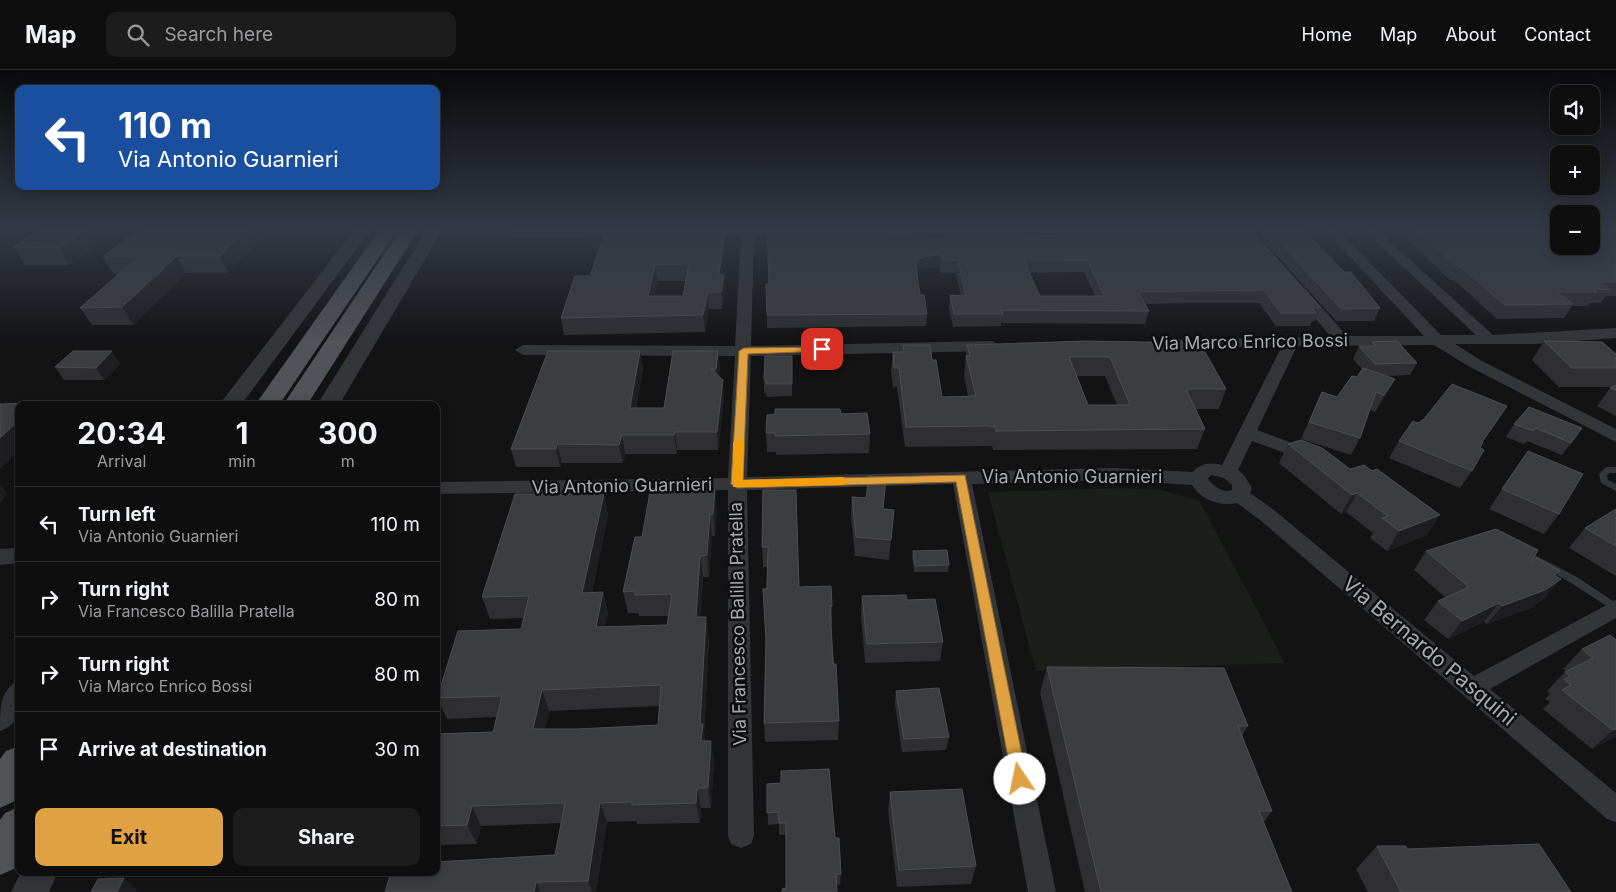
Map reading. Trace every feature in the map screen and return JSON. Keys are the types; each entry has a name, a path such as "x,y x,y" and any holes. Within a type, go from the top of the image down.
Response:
{"main road":[{"path":"270,401 362,267"},
{"path":"298,401 385,267"},
{"path":"0,790 15,769"},
{"path":"0,855 15,832"}],"street":[{"path":"233,401 334,267"},
{"path":"330,401 412,267"},
{"name":"Via Francesco Balilla Pratella","path":"741,835 737,484 747,267"},
{"path":"1367,267 1438,340 1484,369 1616,436"},
{"path":"1411,267 1488,338"},
{"path":"1290,281 1343,340"},
{"name":"Via Marco Enrico Bossi","path":"1143,344 1488,338 1534,339 1616,333"},
{"path":"1228,472 1292,341"},
{"path":"523,350 744,351 1003,346"},
{"path":"1248,432 1328,463"},
{"path":"1211,469 1228,472 1241,482 1243,488 1239,495 1230,498 1212,495 1200,485 1198,479 1204,471 1211,469"},
{"name":"Via Antonio Guarnieri","path":"440,488 737,484 1113,474 1198,479"},
{"path":"961,478 1042,892"},
{"name":"Via Bernardo Pasquini","path":"1239,495 1267,515 1474,687 1616,810"},
{"path":"0,557 15,555"},
{"path":"1474,687 1616,608"},
{"path":"0,718 15,698"},
{"path":"29,892 39,876"}],"lane":[{"path":"1616,470 1608,470 1603,474 1604,481 1616,488"},
{"path":"1529,556 1574,580 1616,608"}],"shaded area":[{"path":"1122,488 1160,490 1199,500 1285,663 1036,671 988,492"}],"building":[{"path":"126,267 165,267 122,307 80,308"},
{"path":"593,267 654,267 648,296 683,296 688,267 720,267 719,275 724,275 721,292 708,292 703,315 561,318 575,276 590,276"},
{"path":"768,267 916,267 920,295 924,295 927,314 767,315 766,284 769,284"},
{"path":"960,267 1027,267 1040,296 1104,296 1090,267 1284,267 1321,308 1312,308 1316,313 1281,313 1264,290 1190,291 1138,292 1149,311 1001,310 1003,314 954,314 950,295 966,296"},
{"path":"1303,267 1340,267 1344,272 1351,272 1380,308 1341,309"},
{"path":"1461,267 1616,267 1616,282 1600,282 1610,290 1594,289 1597,292 1557,292 1573,304 1505,305"},
{"path":"1085,341 1200,343 1226,389 1186,389 1205,429 996,431 995,427 987,426 906,427 899,368 894,368 893,352 904,352 903,345 930,345 932,360 936,360 942,397 976,396 966,356 970,356 967,345","holes":["1069,357 1110,357 1130,405 1088,405"]},
{"path":"1397,341 1417,363 1375,364 1359,346 1376,346 1372,342"},
{"path":"1544,341 1602,342 1616,354 1616,368 1572,368"},
{"path":"73,351 112,351 96,368 55,367"},
{"path":"548,351 640,351 630,408 664,408 673,351 718,351 716,369 711,369 723,380 717,432 675,432 674,435 622,435 619,445 557,444 556,449 511,449"},
{"path":"765,356 792,356 792,384 766,384 766,380 764,380"},
{"path":"1363,368 1395,379 1384,395 1376,392 1360,438 1309,422 1322,392 1337,397 1352,376 1357,377"},
{"path":"1452,384 1507,406 1482,442 1480,448 1484,450 1472,471 1399,441 1413,421 1418,423 1424,419"},
{"path":"0,404 15,404 15,424 0,438"},
{"path":"1529,407 1582,428 1571,443 1536,428 1533,431 1514,424"},
{"path":"775,409 840,409 841,414 867,413 870,434 775,436 775,433 766,433 767,415 775,414"},
{"path":"1301,440 1322,448 1350,469 1364,465 1372,471 1377,469 1440,515 1399,531 1382,518 1388,516 1357,493 1352,495 1288,444"},
{"path":"1528,451 1583,474 1559,514 1502,489"},
{"path":"869,476 886,478 883,509 894,510 891,540 856,537 852,497 866,498"},
{"path":"715,490 713,514 710,514 707,555 700,556 696,617 706,617 700,724 703,724 701,741 711,741 708,788 697,788 696,803 632,805 632,802 600,803 588,881 536,882 534,892 385,892 390,876 440,876 440,862 555,855 565,803 472,806 467,825 440,826 440,734 493,732 502,696 440,698 440,688 458,631 521,629 529,596 482,597 515,494 604,494 582,593 603,592 596,627 667,625 672,594 635,595 635,591 623,592 635,537 642,537 650,492","holes":["661,685 658,725 533,729 542,690"]},
{"path":"763,490 796,490 799,587 831,586 832,606 830,606 833,664 836,664 839,721 764,723 766,641 763,589 767,589 768,547 762,547"},
{"path":"1616,509 1616,546 1585,528"},
{"path":"1496,529 1538,550 1531,562 1537,558 1560,571 1554,575 1561,579 1545,590 1502,606 1499,603 1462,621 1438,601 1469,587 1426,551"},
{"path":"947,550 949,565 915,566 913,551"},
{"path":"906,595 907,600 935,599 943,642 867,644 862,596"},
{"path":"1610,635 1616,640 1616,729 1613,730 1562,690 1571,685 1564,679 1570,676 1565,672 1593,658 1582,649"},
{"path":"1047,667 1224,668 1248,726 1238,726 1272,811 1259,811 1292,892 1101,892"},
{"path":"939,688 949,737 904,739 896,691"},
{"path":"829,769 835,838 839,838 841,874 836,874 837,892 782,892 782,889 786,888 786,823 779,823 778,812 767,813 767,784 781,783 781,771"},
{"path":"962,789 976,866 899,870 890,792"},
{"path":"1539,844 1571,892 1401,892 1377,846 1406,846 1407,849"},
{"path":"124,878 117,892 91,892 98,879"}],"slow traffic":[{"path":"739,442 737,484 843,481"}],"route":[{"path":"822,349 744,351 737,484 961,478 1020,779"}]}
